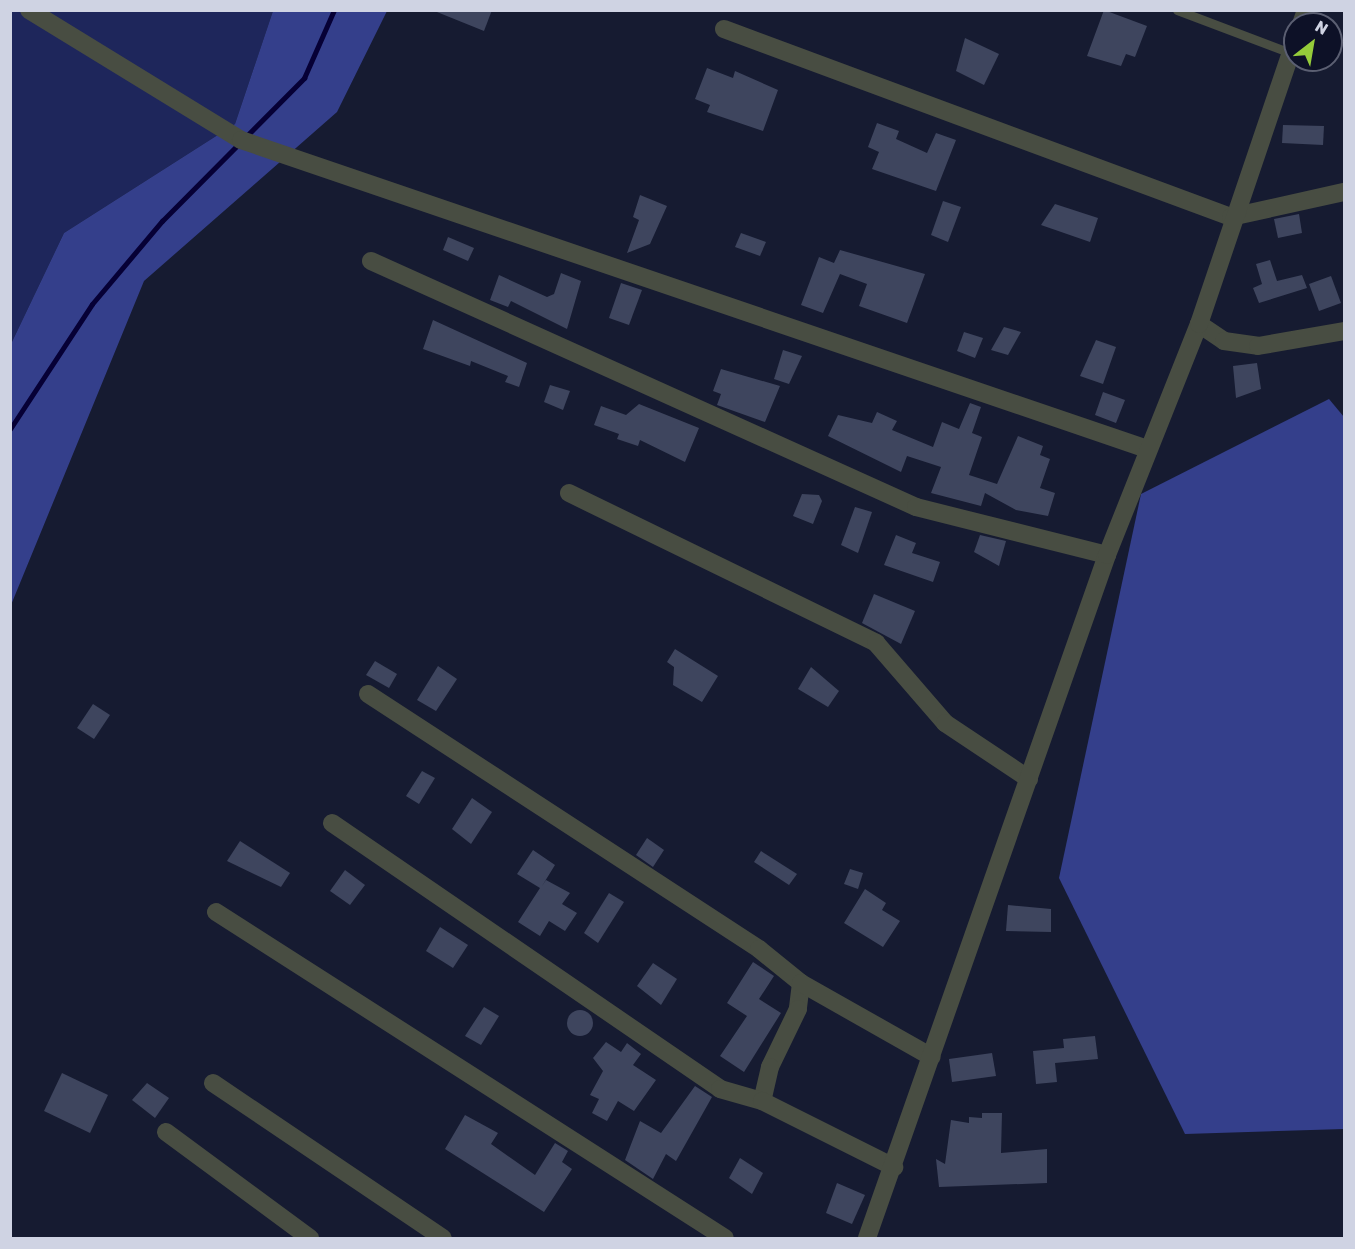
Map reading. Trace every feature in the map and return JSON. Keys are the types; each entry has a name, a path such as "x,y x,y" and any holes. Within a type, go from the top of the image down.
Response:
{"street":[{"path":"29,10 241,140 1147,449"},
{"path":"724,29 1231,217 1344,192"},
{"path":"867,1239 1107,555 1147,449 1199,324 1231,217 1284,72"},
{"path":"371,261 916,507 1107,555"},
{"path":"1199,324 1224,341 1258,346 1344,331"},
{"path":"568,493 876,643 945,723 1029,778"},
{"path":"368,694 759,949 801,983 932,1057"},
{"path":"332,823 720,1089 762,1101 894,1167"},
{"path":"216,912 725,1239"},
{"path":"762,1101 770,1067 798,1009 801,983"},
{"path":"213,1083 444,1239"},
{"path":"166,1132 310,1239"}],"lane":[{"path":"1177,10 1283,44"}],"shaded area":[{"path":"11,11 273,11 235,124 64,233 11,344"},
{"path":"273,11 387,11 337,112 144,281 11,605 11,344 64,233 235,124"},
{"path":"1329,399 1344,417 1344,1129 1185,1134 1059,878 1141,494"}],"building":[{"path":"432,10 492,10 484,31"},
{"path":"1104,10 1147,26 1135,57 1126,54 1121,66 1087,56"},
{"path":"965,38 999,54 984,85 956,71"},
{"path":"707,68 733,78 735,71 778,90 763,131 707,112 710,105 695,99"},
{"path":"877,123 899,131 896,139 927,153 936,133 956,140 936,191 872,169 879,152 868,147"},
{"path":"1283,125 1324,126 1323,145 1282,143"},
{"path":"640,195 667,206 650,244 627,253 639,220 633,217"},
{"path":"943,201 961,207 948,242 931,235"},
{"path":"1055,204 1098,218 1090,242 1041,225"},
{"path":"1299,214 1302,233 1278,238 1274,219"},
{"path":"741,233 766,242 760,256 735,247"},
{"path":"448,237 474,248 468,261 443,250"},
{"path":"840,250 925,274 907,323 859,306 867,284 840,274 823,313 801,305 819,257 834,263"},
{"path":"1270,260 1277,281 1302,275 1307,288 1259,303 1253,288 1262,284 1256,264"},
{"path":"561,273 581,281 567,329 511,301 508,307 490,300 499,275 547,297 554,294"},
{"path":"1331,276 1341,303 1319,311 1309,284"},
{"path":"621,283 642,290 629,325 609,318"},
{"path":"433,320 527,363 519,387 505,382 508,376 471,361 470,366 423,349"},
{"path":"1004,327 1021,332 1008,355 991,350"},
{"path":"964,332 983,338 975,358 957,351"},
{"path":"1096,340 1116,347 1103,384 1080,376"},
{"path":"783,350 802,356 789,384 774,379"},
{"path":"1257,363 1261,389 1236,398 1233,366"},
{"path":"721,369 780,386 765,422 717,405 721,394 713,391"},
{"path":"550,385 570,391 563,410 544,402"},
{"path":"1103,392 1125,400 1116,423 1095,415"},
{"path":"970,403 981,407 972,433 982,437 969,475 997,484 1018,436 1043,446 1040,455 1050,459 1040,488 1055,493 1048,516 1016,510 985,493 981,506 931,493 941,467 907,456 901,472 828,436 838,415 872,423 877,412 897,421 892,430 933,447 942,422 959,429"},
{"path":"639,404 699,428 685,462 640,440 638,446 617,439 619,434 594,425 601,406 626,415"},
{"path":"802,494 819,495 822,501 813,524 793,516"},
{"path":"855,507 872,512 858,553 841,545"},
{"path":"896,535 916,543 912,553 940,562 933,582 884,565"},
{"path":"980,535 1006,541 999,566 974,552"},
{"path":"874,594 915,611 901,644 862,623"},
{"path":"675,649 718,676 702,702 673,685 674,667 667,662"},
{"path":"375,661 397,674 389,688 366,675"},
{"path":"438,666 457,679 436,711 417,700"},
{"path":"811,667 839,691 828,707 798,689"},
{"path":"93,704 110,715 94,739 77,728"},
{"path":"422,771 435,778 419,804 406,796"},
{"path":"472,798 492,812 471,844 452,829"},
{"path":"647,838 664,850 653,867 636,855"},
{"path":"240,841 290,873 281,887 227,861"},
{"path":"533,850 555,865 542,886 546,880 570,893 562,904 577,913 565,931 549,921 540,936 518,922 540,888 517,874"},
{"path":"761,851 797,874 789,885 754,862"},
{"path":"850,869 863,873 858,889 844,884"},
{"path":"345,870 365,885 350,905 330,891"},
{"path":"865,889 886,903 882,910 900,921 883,947 844,923"},
{"path":"609,893 624,902 598,943 584,933"},
{"path":"1008,905 1051,909 1051,932 1006,931"},
{"path":"440,927 468,945 453,968 426,951"},
{"path":"753,962 774,976 759,999 781,1013 744,1072 720,1056 747,1016 727,1003"},
{"path":"653,963 677,979 661,1005 637,986"},
{"path":"484,1007 499,1016 481,1045 465,1036"},
{"path":"580,1010 589,1014 593,1023 589,1032 580,1036 571,1032 567,1023 571,1014"},
{"path":"1095,1036 1098,1059 1055,1063 1057,1082 1036,1084 1033,1051 1064,1048 1063,1039"},
{"path":"606,1042 621,1052 627,1043 641,1054 633,1065 656,1080 634,1111 618,1101 607,1121 592,1113 599,1099 590,1095 603,1071 593,1058"},
{"path":"992,1053 996,1076 952,1082 949,1059"},
{"path":"62,1073 108,1095 90,1133 44,1111"},
{"path":"147,1083 169,1098 155,1118 132,1100"},
{"path":"695,1086 712,1097 676,1161 666,1154 653,1179 625,1160 640,1121 661,1133"},
{"path":"982,1113 1002,1113 1001,1153 1047,1149 1047,1183 939,1187 936,1159 945,1164 951,1120 969,1123 969,1117 982,1118"},
{"path":"465,1115 498,1133 491,1144 535,1175 555,1143 568,1151 562,1162 572,1169 544,1212 445,1149"},
{"path":"740,1158 763,1173 752,1194 729,1178"},
{"path":"837,1183 865,1195 852,1224 826,1213"}],"waterway":[{"path":"10,429 92,304 162,221 304,78 334,10"}]}
